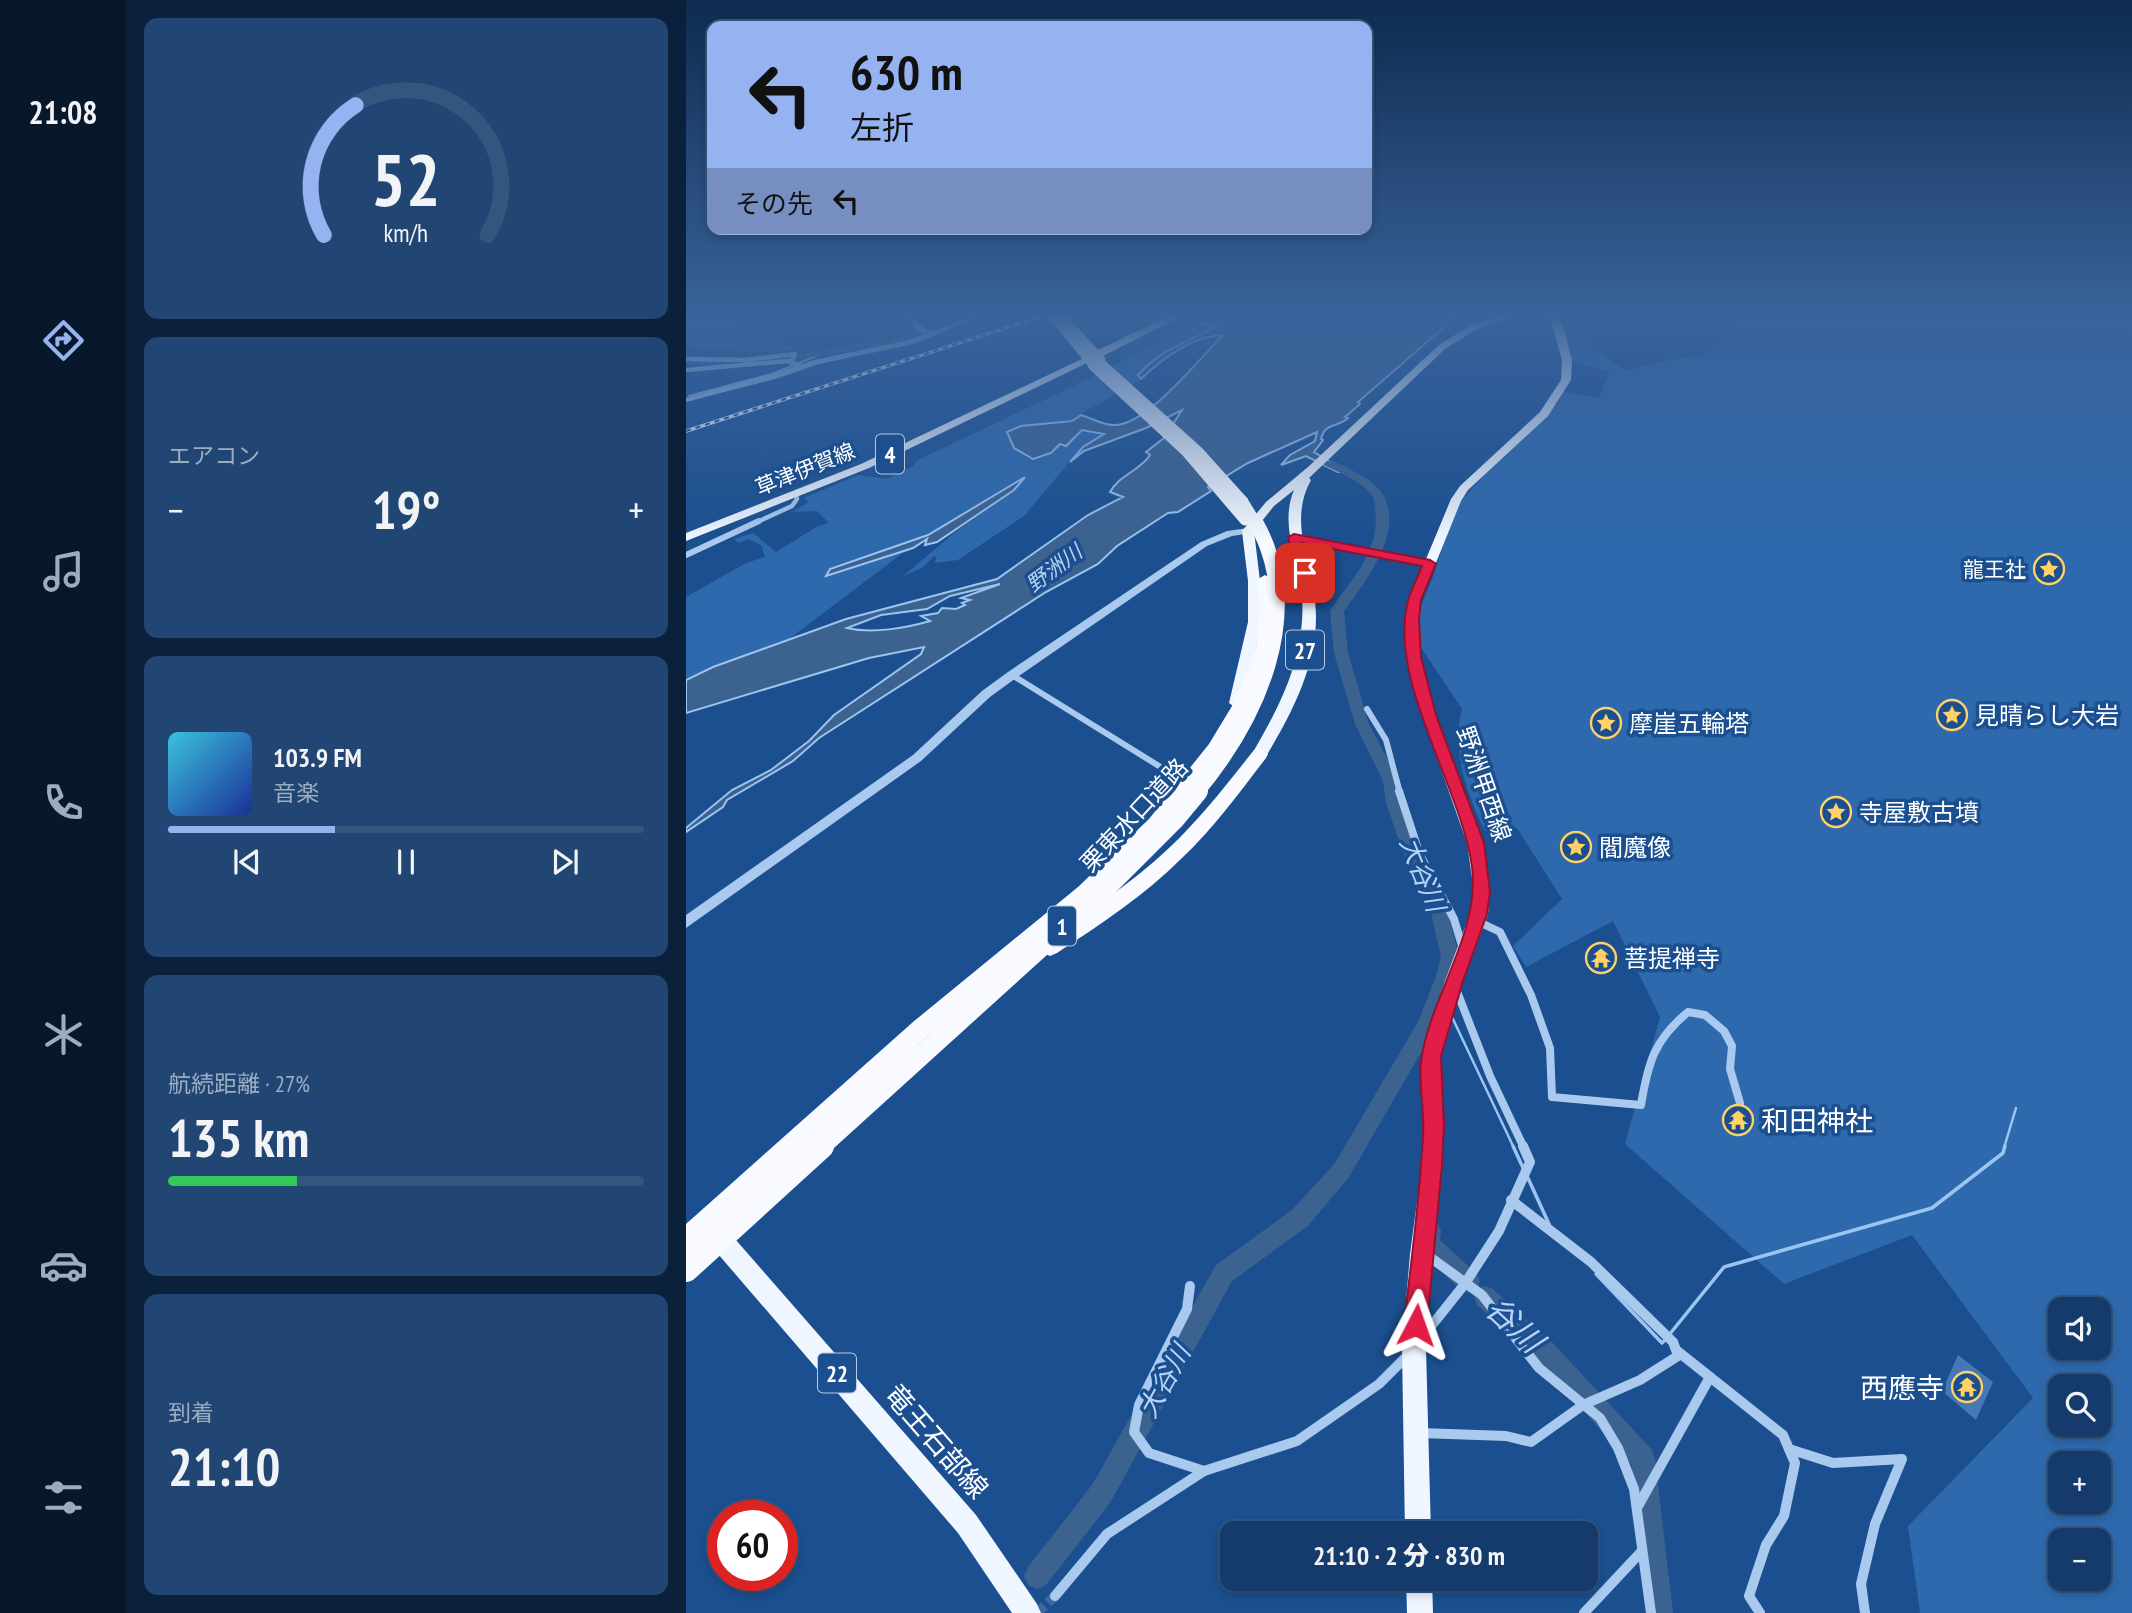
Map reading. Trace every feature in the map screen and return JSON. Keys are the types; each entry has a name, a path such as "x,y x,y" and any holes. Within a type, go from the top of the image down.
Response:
{"highway":[{"name":"栗東水口道路","path":"686,1240 933,1018 1011,956 1133,846 1189,784 1226,732 1259,661 1266,625 1265,579 1251,532 1236,507 1186,451 1122,391"},
{"name":"栗東水口道路","path":"686,1269 1149,844 1199,790 1223,758 1255,701 1267,670 1273,644 1278,596 1271,554 1261,531 1224,478 1133,391"},
{"name":"1","path":"902,1047 1125,896 1191,838 1260,754"}],"main road":[{"name":"草津伊賀線","path":"686,537 864,466 1027,391"},
{"name":"27","path":"1226,732 1243,680 1255,622 1254,581 1248,531 1270,504 1396,391"},
{"name":"野洲甲西線","path":"1418,1521 1414,1349 1433,1138 1431,1056 1460,958 1476,921 1482,892 1475,843 1429,715 1414,657 1412,620 1415,600 1455,501 1464,488 1533,427 1558,391"},
{"name":"27","path":"1260,754 1291,696 1305,655 1308,589 1291,518 1293,502 1314,467"},
{"name":"竜王石部線","path":"706,1222 967,1524 1028,1613"},
{"path":"1419,1591 1420,1613"}],"street":[{"path":"686,400 716,391"},
{"path":"686,555 792,506 797,499 796,495"},
{"path":"686,922 917,758 986,694 1012,675 1203,544 1230,533 1248,531"},
{"path":"1294,537 1430,564"},
{"path":"1012,675 1189,784"},
{"path":"1367,709 1386,740 1407,821 1420,855 1454,919 1460,958"},
{"path":"1476,921 1500,932 1531,995 1549,1048 1552,1097 1641,1105 1649,1058 1669,1027 1688,1012 1705,1015 1724,1031 1732,1046 1730,1069 1741,1103"},
{"path":"1055,1595 1107,1534 1205,1471 1297,1441 1379,1384 1414,1349 1464,1285 1499,1231 1530,1162 1490,1076 1454,981"},
{"path":"1511,1200 1591,1262 1673,1342 1681,1354 1783,1435 1795,1463 1784,1516 1766,1545 1749,1597 1759,1613"},
{"path":"1421,1251 1482,1296 1539,1368 1600,1418 1618,1448 1634,1489 1651,1613"},
{"path":"1190,1286 1187,1309 1139,1405 1137,1436 1149,1453 1205,1471"},
{"path":"1416,1433 1506,1436 1531,1442 1583,1405 1640,1380 1681,1354"},
{"path":"1636,1509 1710,1377"},
{"path":"1789,1449 1833,1463 1902,1459 1875,1524 1861,1584 1865,1613"},
{"path":"1584,1613 1643,1551"}],"shaded area":[{"path":"1063,391 1120,391 1072,422 1068,420 1017,428 1014,448 1029,458 1060,444 1066,446 1082,430 1105,435 1077,453 1024,516 958,560 934,563 937,558 934,556 923,567 902,577 954,533 1014,490 1023,477 928,535 827,575 908,549 789,639 686,680 686,597 746,563 765,557 761,545 748,539 738,543 734,539 753,533 776,552 818,526 829,523 817,511 792,512 809,502 804,498 858,475 887,479 913,466 918,460"},
{"path":"1562,391 1599,398 1602,391 2132,391 2132,1613 1920,1613 1908,1526 2033,1398 1912,1235 1784,1284 1625,1144 1660,1017 1613,921 1526,967 1513,946 1562,899 1517,828 1485,831 1463,772 1458,740 1462,709 1418,643 1415,621 1434,574 1455,508 1497,460 1527,435 1559,401"}],"water":[{"name":"野洲川","path":"1169,391 1370,391 1345,417 1348,418 1325,430 1321,439 1323,440 1314,452 1347,472 1338,472 1306,456 1281,465 1290,455 1315,441 1317,432 1248,463 1208,487 1211,491 1178,512 1168,513 1117,546 1098,564 1046,592 819,738 793,761 727,800 723,807 686,832 686,828 732,790 771,770 809,741 834,715 921,654 924,647 869,658 686,713 686,680 713,667 846,619 997,579 1088,515 1123,497 1110,492 1119,481 1146,460 1150,455 1146,452 1164,438 1182,410 1146,428 1084,451 1070,462 1083,447 1104,434 1082,430 1066,446 1060,444 1051,453 1033,459 1014,448 1007,432 1021,426 1072,421 1081,415 1101,423 1126,423","holes":["1000,584 961,598 970,600 956,609 942,608 938,613 921,616 930,621 921,624 878,630 847,628 881,615 927,609 950,596"]},
{"path":"1025,477 1014,490 937,542 925,545 927,539 913,548 826,576 830,569 928,535"}],"building":[{"name":"菩提禅寺","path":"1595,946 1609,949 1607,970 1593,967"},
{"name":"西應寺","path":"1958,1355 1993,1382 1976,1420 1942,1391"}],"waterway":[{"path":"689,396 707,391"},
{"name":"大谷川","path":"1037,1576 1101,1494 1224,1273 1300,1218 1342,1170 1427,1024 1450,957 1436,900 1409,847 1394,803 1391,781 1362,724 1341,653 1337,611 1367,571 1379,545 1382,531 1379,495 1365,482 1328,463"},
{"path":"1452,1017 1514,1148"},
{"path":"2004,1148 2016,1108"},
{"path":"1513,1146 1524,1170"},
{"path":"1669,1335 1724,1267 1932,1208 2003,1153 2005,1146"},
{"path":"1527,1176 1549,1224"},
{"name":"谷川","path":"1430,1231 1429,1245 1469,1282"},
{"path":"1596,1274 1662,1343 1665,1340"},
{"name":"谷川","path":"1485,1297 1545,1351 1643,1459 1660,1613"}],"tunnel":[{"path":"1037,1613 1055,1596"}],"railway":[{"path":"686,431 809,391"}],"place":[{"name":"龍王社","path":"2049,569"},
{"name":"見晴らし大岩","path":"1952,715"},
{"name":"摩崖五輪塔","path":"1606,723"},
{"name":"寺屋敷古墳","path":"1836,812"},
{"name":"閻魔像","path":"1576,847"},
{"name":"菩提禅寺","path":"1601,958"},
{"name":"和田神社","path":"1738,1120"},
{"name":"西應寺","path":"1967,1387"}],"route":[{"path":"1305,573 1294,537 1430,564 1415,600 1412,620 1414,657 1429,715 1475,843 1480,867 1482,892 1479,914 1454,981 1431,1056 1434,1125 1432,1165 1421,1251 1416,1325"}]}
